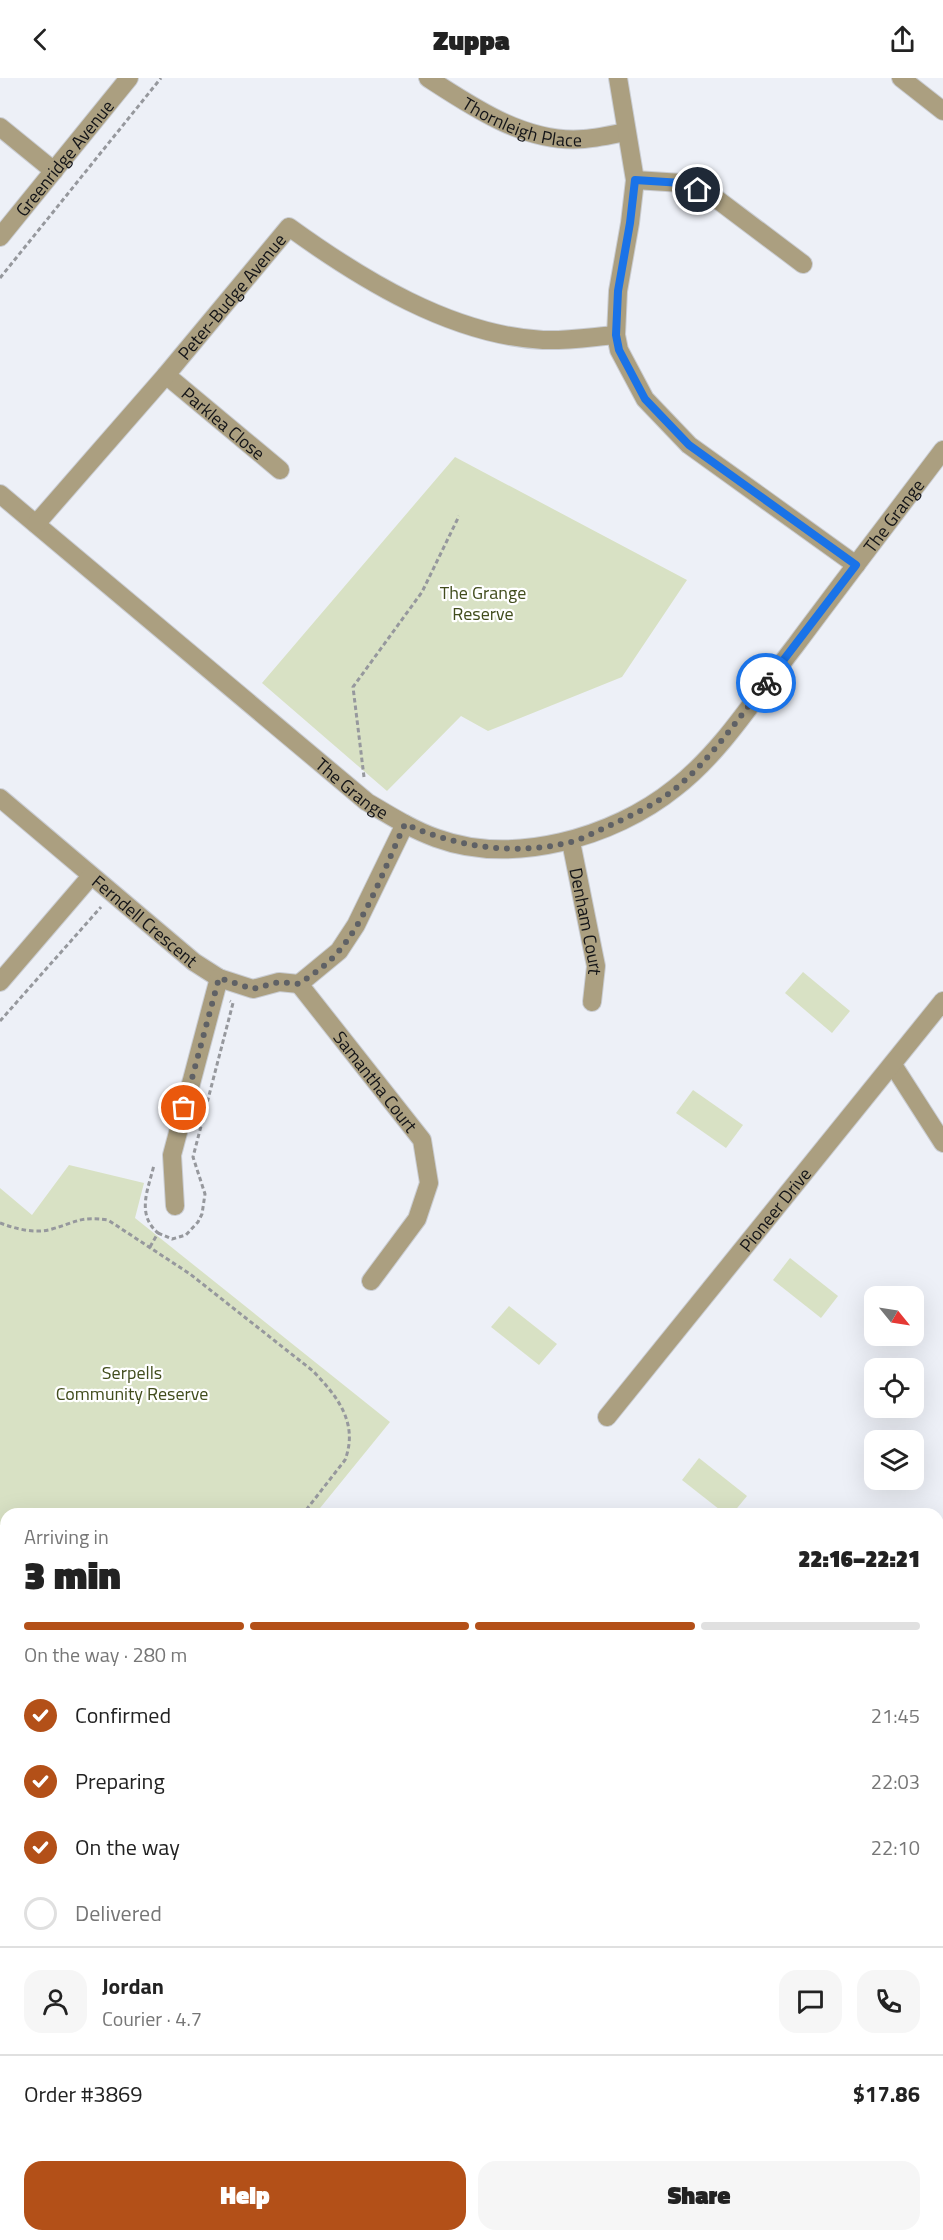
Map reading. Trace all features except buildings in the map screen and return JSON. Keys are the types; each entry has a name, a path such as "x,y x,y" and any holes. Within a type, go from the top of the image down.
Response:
{"street":[{"name":"Greenridge Avenue","path":"0,237 129,78"},
{"name":"Thornleigh Place","path":"428,78 474,108 514,127 548,137 583,139 625,132"},
{"path":"618,78 625,132 635,180 618,291 616,335 619,350 645,399 689,445 856,565"},
{"path":"901,78 943,111"},
{"path":"0,127 54,171"},
{"path":"635,180 682,183 714,197 803,264"},
{"name":"Peter-Budge Avenue","path":"36,524 166,375 289,227 335,260 435,314 492,331 543,340 616,335"},
{"name":"Parklea Close","path":"166,375 280,470"},
{"name":"The Grange","path":"0,494 367,802 405,824 438,838 474,846 514,849 571,842 640,812 676,788 737,721 943,450"},
{"name":"Ferndell Crescent","path":"0,798 195,962 219,978 253,989 279,982 299,984"},
{"path":"299,984 339,951 356,925 405,824"},
{"name":"Denham Court","path":"571,842 596,966 592,1002"},
{"path":"0,981 91,876"},
{"path":"175,1206 172,1155 219,978"},
{"name":"Samantha Court","path":"299,984 422,1140 429,1183 417,1219 371,1281"},
{"name":"Pioneer Drive","path":"607,1417 943,1000"},
{"path":"892,1065 943,1143"}],"path":[{"path":"0,278 161,78"},
{"path":"367,802 353,687 422,591 459,516"},
{"path":"0,1021 100,906 108,913"},
{"path":"0,1223 27,1231 51,1229 72,1220 92,1218 108,1221 190,1274 313,1371 330,1389 347,1417 349,1449 345,1460 308,1508"}],"green space":[{"name":"The Grange Reserve","path":"455,457 687,580 622,677 488,731 461,716 387,791 262,683"},
{"path":"803,972 850,1011 832,1033 785,993"},
{"path":"693,1090 743,1125 726,1148 676,1113"},
{"name":"Serpells Community Reserve","path":"69,1165 144,1183 135,1218 390,1422 320,1508 0,1508 0,1188 32,1215"},
{"path":"790,1258 838,1296 821,1318 773,1280"},
{"path":"509,1306 557,1344 539,1365 491,1327"},
{"path":"699,1458 747,1496 737,1508 718,1508 682,1480"}],"way so far":[{"path":"184,1108 219,978 253,989 279,982 299,984 320,970 339,951 356,925 405,824 438,838 474,846 514,849 571,842 640,812 676,788 708,755 766,683"}],"route":[{"path":"698,190 682,183 635,180 618,291 616,335 619,350 645,399 689,445 856,565 766,683"}]}
